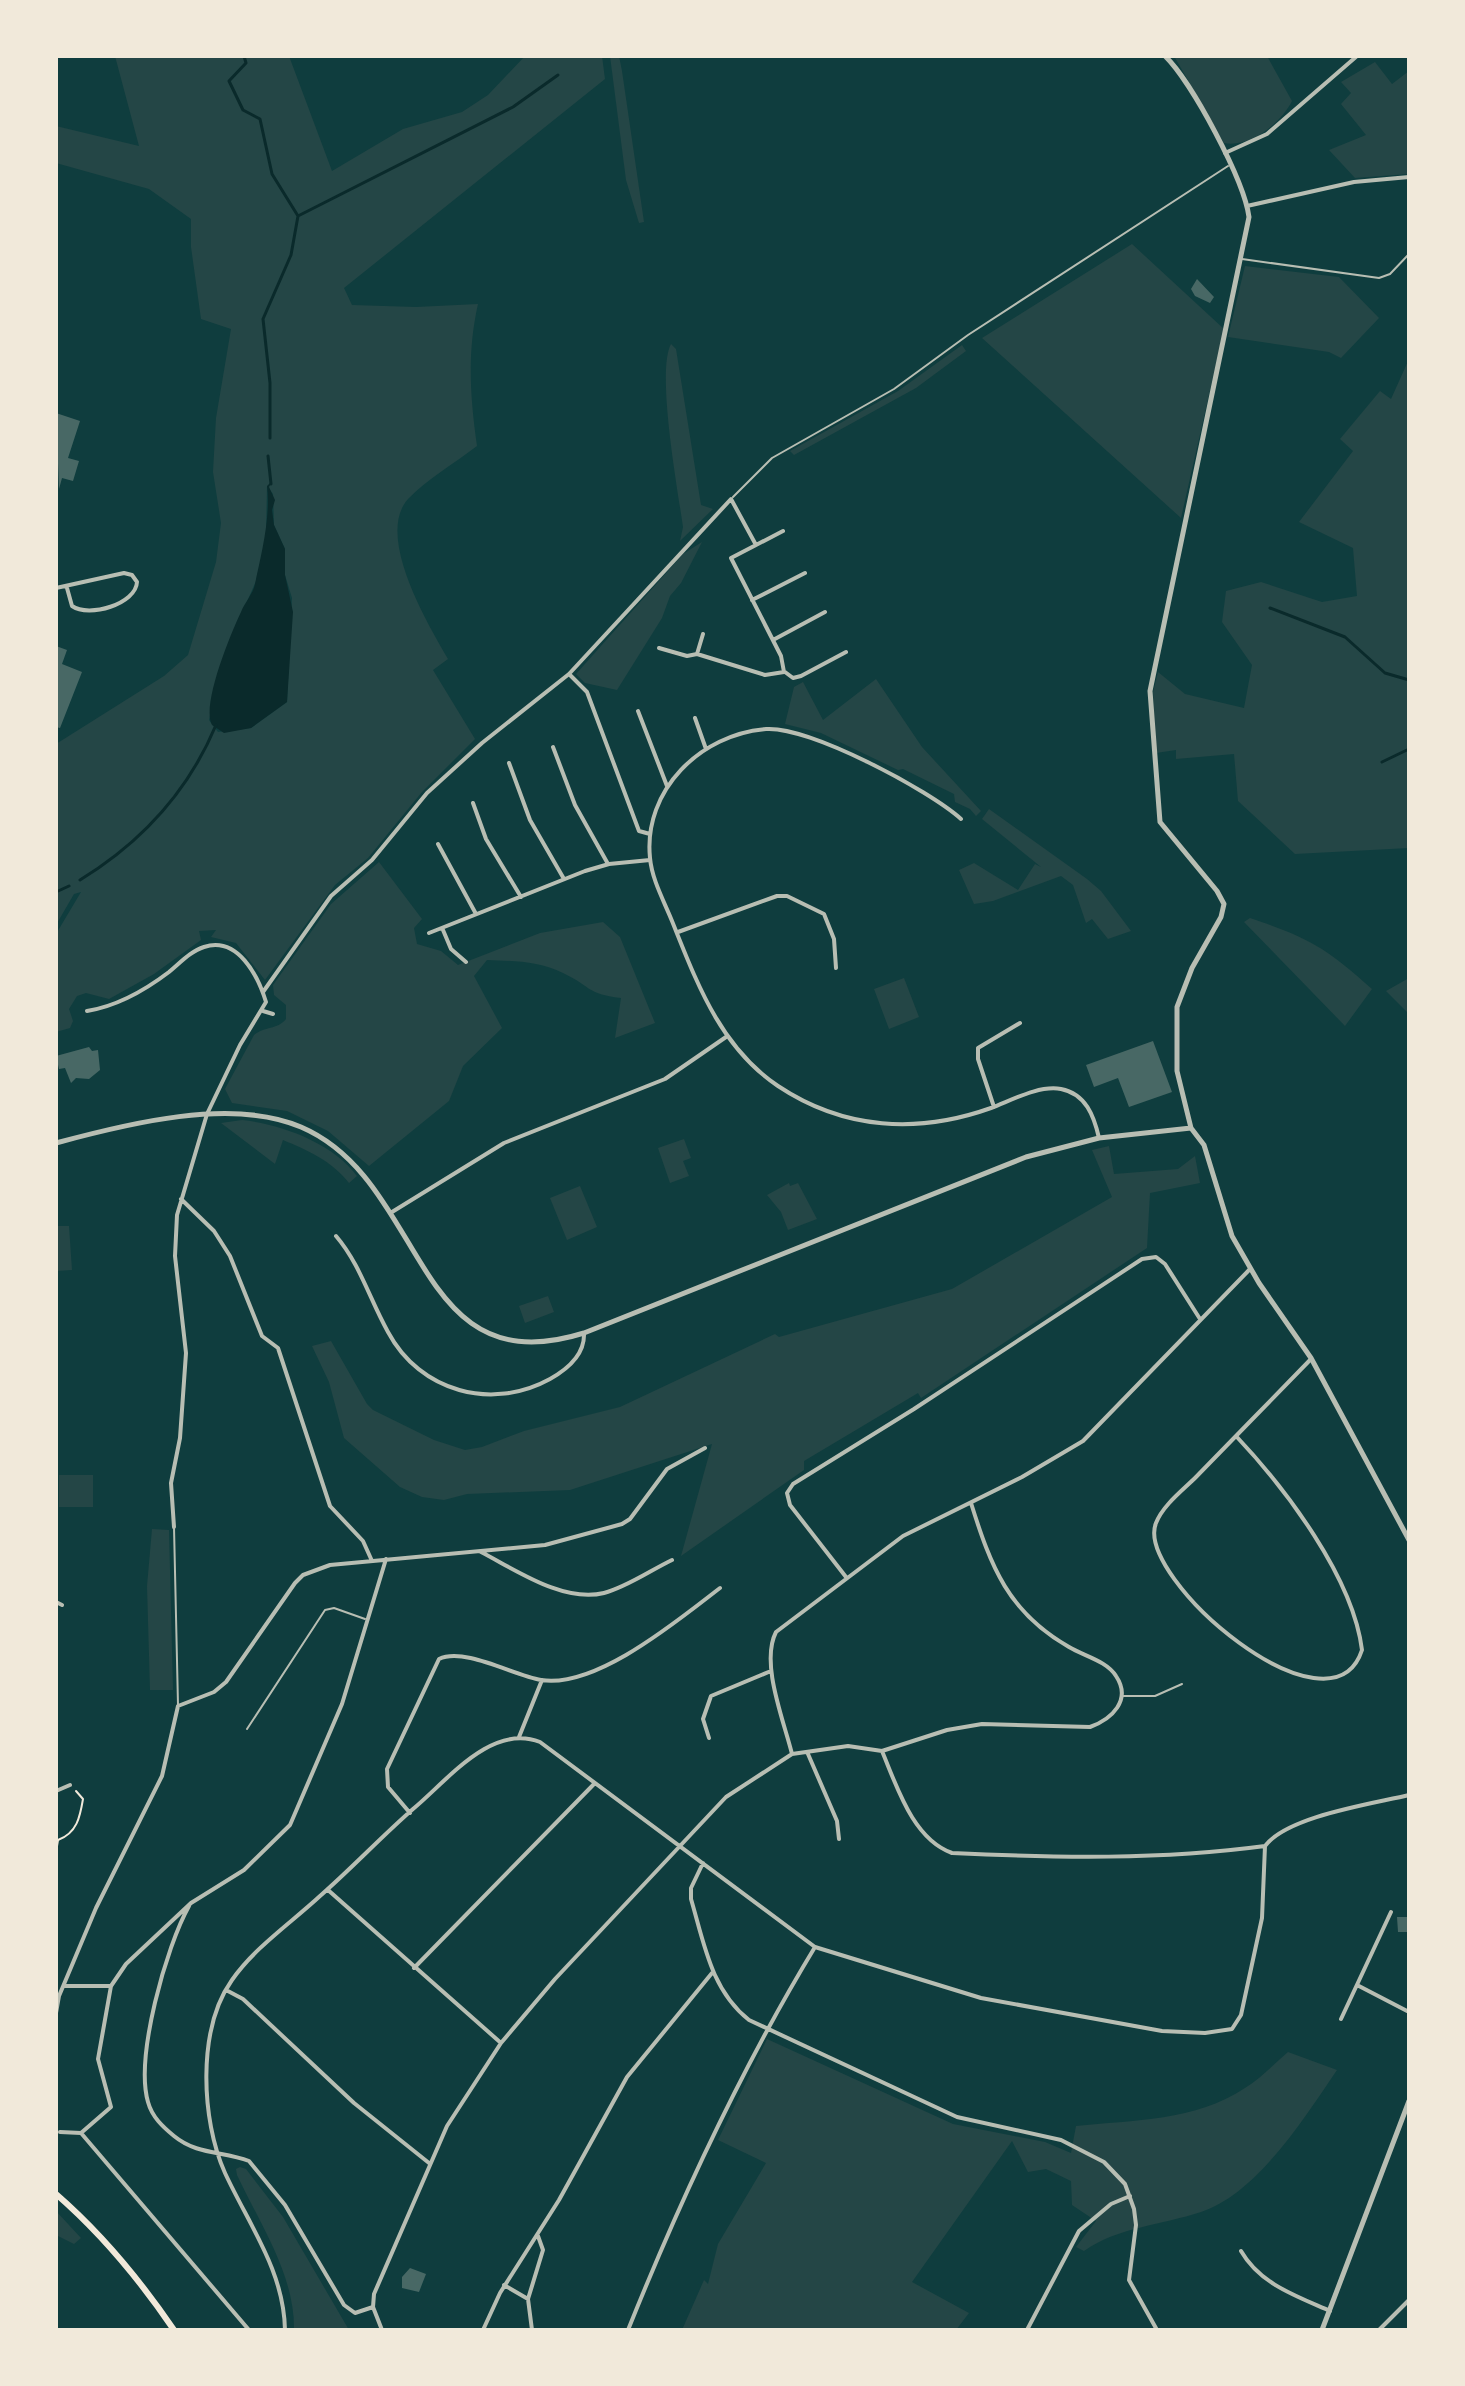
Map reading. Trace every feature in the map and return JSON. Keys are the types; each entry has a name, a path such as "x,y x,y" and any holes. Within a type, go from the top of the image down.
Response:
{"main road":[{"path":"56,2194 86,2220 133,2273 174,2330"}],"street":[{"path":"1165,56 1189,85 1229,165 1247,206 1248,231 1197,460 1149,704 1160,822 1217,891 1224,904 1221,917 1192,968 1177,1007 1177,1071 1191,1128 1204,1145 1227,1222 1250,1269 1311,1358 1409,1540"},
{"path":"1223,154 1267,134 1357,56"},
{"path":"1247,206 1354,182 1409,177"},
{"path":"263,992 331,896 372,860 427,793 482,743 569,674 731,499 756,545"},
{"path":"783,531 731,558 773,640 784,672 793,678 801,676 846,652"},
{"path":"56,588 124,573 132,575 137,582 137,592 131,599 89,610 72,606 67,588"},
{"path":"752,600 805,573"},
{"path":"773,640 825,612"},
{"path":"697,654 703,634"},
{"path":"659,648 687,656 697,654 765,675 784,672"},
{"path":"569,674 587,692 639,831 650,834"},
{"path":"638,711 667,786"},
{"path":"695,718 706,749"},
{"path":"961,819 939,800 831,744 796,731 759,730 706,749 691,759 667,786 650,834 650,860 698,984 726,1037 776,1084 808,1103 850,1119 876,1124 921,1124 994,1107 1044,1089 1064,1090 1089,1109 1099,1138"},
{"path":"553,747 575,805 609,864"},
{"path":"509,763 530,820 564,879"},
{"path":"473,803 486,839 521,897"},
{"path":"438,844 476,914"},
{"path":"429,933 609,864 650,860"},
{"path":"677,932 777,896 787,896 824,914 834,939 836,968"},
{"path":"443,930 451,949 466,962"},
{"path":"87,1011 121,1002 159,980 196,951 212,945 230,949 241,956 252,968 263,992 263,1011 240,1045 207,1114 177,1215 175,1256 186,1353 180,1438 171,1483 174,1527"},
{"path":"263,1011 273,1014"},
{"path":"994,1107 978,1059 978,1048 1020,1023"},
{"path":"392,1212 484,1153 531,1130 665,1079 726,1037"},
{"path":"56,1143 207,1114 238,1113 301,1127 344,1151 392,1212 434,1287 447,1304 469,1322 521,1342 549,1341 584,1333 1014,1161 1099,1138 1191,1128"},
{"path":"181,1199 214,1231 230,1256 262,1336 278,1348 330,1506 368,1548 372,1561"},
{"path":"336,1236 351,1254 399,1350 413,1366 450,1388 495,1395 536,1387 575,1359 585,1341 584,1333"},
{"path":"847,1577 790,1505 787,1493 793,1484 926,1402 1142,1259 1156,1257 1165,1264 1200,1319"},
{"path":"792,1754 771,1671 770,1642 776,1632 903,1536 971,1503 1083,1441 1250,1269"},
{"path":"1236,1436 1271,1473 1301,1514 1341,1588 1362,1650 1350,1670 1334,1677 1315,1678 1295,1676 1275,1667 1212,1618 1161,1561 1155,1549 1155,1523 1236,1436 1311,1358"},
{"path":"56,2013 58,1997 119,1859 162,1776 178,1706 214,1692 226,1682 303,1575 330,1565 545,1545 622,1524 630,1519 667,1469 705,1448"},
{"path":"382,2330 373,2307 374,2294 447,2126 501,2043 555,1979 726,1797 792,1754 848,1746 882,1751 925,1736 982,1724 1090,1727 1112,1715 1122,1696 1117,1677 1109,1667 1039,1627 1017,1605 999,1581 971,1503"},
{"path":"479,1551 557,1589 588,1594 608,1592 672,1560"},
{"path":"60,2132 81,2133 111,2107 98,2059 111,1986 126,1964 191,1903 244,1870 290,1825 342,1704 365,1619 386,1559"},
{"path":"410,1813 388,1787 387,1769 439,1659 456,1655 542,1680 586,1674 611,1663 720,1588"},
{"path":"709,1738 703,1719 711,1696 771,1671"},
{"path":"519,1737 542,1680"},
{"path":"285,2330 279,2283 219,2155 207,2081 207,2050 216,2013 226,1990 245,1965 410,1813 497,1741 519,1737 540,1742 815,1947 981,1998 1162,2031 1225,2032 1232,2029 1241,2015 1262,1918 1265,1846"},
{"path":"882,1751 922,1833 937,1848 952,1853 1086,1858 1160,1856 1265,1846 1291,1827 1409,1795"},
{"path":"808,1754 837,1821 839,1839"},
{"path":"414,1968 595,1783"},
{"path":"56,1791 70,1785"},
{"path":"703,1863 691,1888 691,1899 712,1973 735,2010 767,2031 957,2117 1061,2140 1104,2162 1125,2184 1130,2196 1136,2225 1129,2280 1157,2330"},
{"path":"328,1890 501,2043"},
{"path":"191,1903 164,1967 146,2054 149,2105 162,2126 177,2139 201,2152 249,2161 285,2205 344,2305 355,2313 373,2307"},
{"path":"1341,2019 1391,1912"},
{"path":"628,2330 688,2184 767,2031 815,1947"},
{"path":"483,2330 504,2285 538,2235 627,2077 712,1973"},
{"path":"1357,1985 1409,2012"},
{"path":"64,1986 111,1986"},
{"path":"226,1990 243,1999 354,2103 429,2163"},
{"path":"1322,2330 1409,2101"},
{"path":"81,2133 249,2330"},
{"path":"1027,2330 1079,2231 1111,2204 1130,2196"},
{"path":"532,2330 528,2299 543,2250 538,2235"},
{"path":"1241,2251 1251,2269 1330,2311"},
{"path":"504,2285 528,2299"},
{"path":"1379,2330 1409,2300"}],"lane":[{"path":"731,499 772,458 894,389 968,335 1229,165"},
{"path":"1242,259 1379,278 1390,274 1409,254"},
{"path":"174,1527 178,1706"},
{"path":"247,1729 325,1610 334,1608 365,1619"},
{"path":"1122,1696 1155,1696 1182,1684"}],"path":[{"path":"56,1852 58,1840 75,1829 82,1807 83,1799 70,1785"}],"shaded area":[{"path":"115,56 289,56 332,171 403,129 462,112 488,95 525,56 602,56 605,79 344,288 352,305 416,307 478,304 472,340 471,375 477,446 408,499 399,515 398,535 408,580 448,659 433,670 475,739 422,792 368,858 335,885 265,980 236,943 211,937 216,930 199,931 201,940 154,974 109,999 86,993 77,996 69,1009 73,1021 70,1028 56,1032 56,934 81,892 74,894 56,925 56,744 164,676 188,655 216,562 221,523 213,472 216,418 231,329 201,319 191,247 191,219 149,189 56,163 56,126 139,146","holes":["267,486 273,494 274,525 285,549 285,575 292,598 287,702 251,728 218,732 209,720 225,652 256,581 266,538"]},
{"path":"610,56 619,56 622,71 644,222 639,223 626,180"},
{"path":"1174,56 1267,56 1292,101 1280,118 1264,132 1244,142 1224,143"},
{"path":"1375,62 1392,84 1409,71 1409,174 1355,178 1329,150 1366,135 1341,104 1351,93 1341,82"},
{"path":"1132,244 1224,329 1181,518 982,338"},
{"path":"1245,266 1339,277 1379,318 1341,358 1329,352 1228,337"},
{"path":"671,344 676,349 701,505 713,509 680,541 683,527 667,405 667,358"},
{"path":"962,345 966,351 916,388 794,455 790,451 898,391"},
{"path":"1409,359 1409,848 1295,854 1238,801 1234,754 1176,759 1176,750 1156,753 1153,692 1158,672 1185,694 1244,708 1252,665 1222,622 1226,591 1261,582 1322,602 1357,596 1353,548 1299,522 1353,451 1340,439 1380,391 1391,399"},
{"path":"272,481 269,487 275,500 272,510 274,525 285,549 285,575 293,612 287,702 251,728 224,733 212,725 210,702 225,652 254,588 267,523 267,486"},
{"path":"702,542 681,583 670,596 662,618 617,690 585,683 576,674 683,554"},
{"path":"876,679 922,747 981,811 976,816 970,809 955,802 954,794 903,769 898,770 821,733 785,724 794,687 803,682 823,720"},
{"path":"989,809 1101,891 1131,931 1108,939 1092,919 1086,923 1073,885 1061,876 993,901 974,904 959,870 974,863 1018,890 1035,864 1041,867 982,819"},
{"path":"379,862 422,919 414,928 417,944 441,951 458,965 540,933 603,922 620,937 655,1023 615,1038 621,998 595,992 545,966 487,960 474,976 502,1028 463,1066 449,1101 369,1166 328,1131 287,1111 232,1103 225,1089 254,1035 286,1019 286,1005 274,995 273,985 331,904"},
{"path":"1250,918 1316,945 1372,989 1345,1026 1244,922"},
{"path":"904,978 919,1017 889,1029 874,989"},
{"path":"1409,978 1409,1014 1386,991"},
{"path":"242,1120 305,1137 334,1154 357,1176 349,1183 327,1162 283,1140 275,1164 221,1123"},
{"path":"684,1139 691,1158 683,1161 689,1176 670,1183 658,1148"},
{"path":"1109,1146 1114,1174 1178,1169 1195,1156 1200,1183 1150,1193 1147,1248 921,1398 918,1393 804,1461 804,1470 681,1556 712,1444 570,1490 467,1494 444,1500 422,1497 400,1487 344,1438 329,1382 312,1346 331,1341 373,1410 434,1440 465,1450 482,1447 524,1431 620,1407 775,1334 779,1337 952,1289 1112,1197 1092,1150"},
{"path":"789,1183 790,1186 798,1183 817,1219 788,1230 781,1212 767,1195"},
{"path":"580,1186 597,1227 567,1240 550,1198"},
{"path":"56,1226 69,1226 72,1270 56,1271"},
{"path":"548,1296 554,1312 525,1323 519,1306"},
{"path":"59,1475 93,1475 93,1507 59,1507"},
{"path":"152,1529 169,1530 173,1690 150,1690 147,1586"},
{"path":"767,2039 953,2124 1045,2142 1071,2153 1076,2126 1164,2117 1206,2107 1251,2084 1288,2052 1337,2070 1278,2152 1260,2172 1222,2203 1201,2212 1111,2237 1084,2251 1076,2247 1096,2221 1072,2205 1071,2181 1046,2169 1028,2172 1012,2141 912,2282 969,2313 956,2330 682,2330 704,2280 708,2284 718,2244 766,2163 718,2140"},
{"path":"236,2169 246,2169 283,2217 349,2330 294,2330 289,2289 237,2175"},
{"path":"56,2211 81,2238 74,2244 56,2235"}],"building":[{"path":"1197,279 1214,297 1210,303 1195,296 1191,289"},
{"path":"56,413 80,421 68,458 79,461 73,481 62,478 59,489"},
{"path":"56,646 67,650 62,664 82,672 60,728 56,727"},
{"path":"1153,1041 1172,1092 1129,1107 1118,1078 1094,1087 1086,1065"},
{"path":"89,1047 92,1051 98,1050 100,1070 89,1079 76,1078 71,1083 65,1068 59,1069 56,1056"},
{"path":"1397,1917 1409,1917 1409,1932 1398,1932"},
{"path":"410,2268 426,2274 419,2292 402,2288 402,2277"}],"waterway":[{"path":"244,56 246,63 229,81 243,110 260,119 272,174 298,216 291,255 263,319 270,383 270,438"},
{"path":"298,216 513,107 558,75"},
{"path":"268,456 271,484"},
{"path":"1270,608 1345,637 1385,673 1409,680"},
{"path":"80,880 123,849 161,813 192,772 216,725"},
{"path":"1382,762 1409,749"},
{"path":"56,892 69,886"}]}
